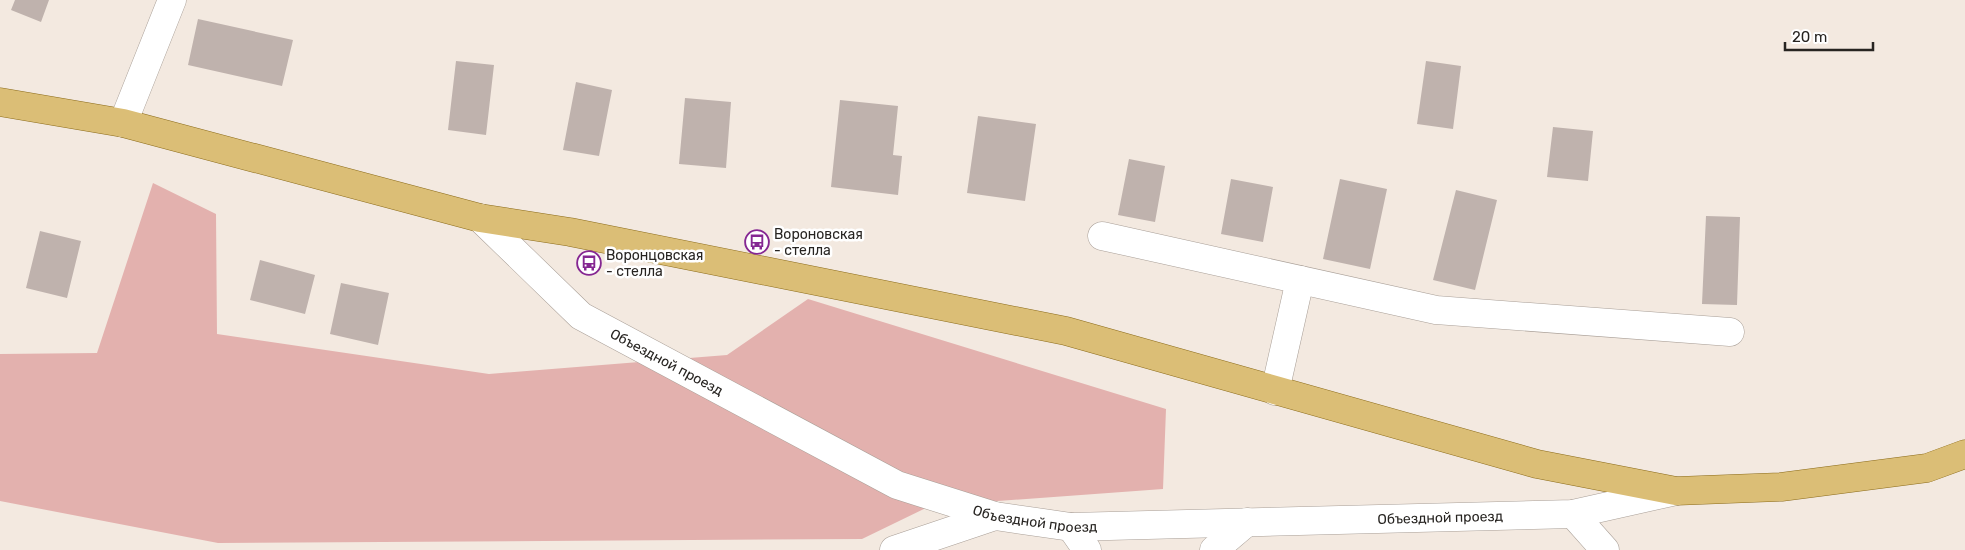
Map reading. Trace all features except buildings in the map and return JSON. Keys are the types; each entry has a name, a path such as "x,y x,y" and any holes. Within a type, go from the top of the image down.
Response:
{"main road":[{"path":"0,102 123,124 480,218 570,232 1066,331 1538,464 1676,491 1781,487 1927,468 1965,454"}],"street":[{"path":"123,124 172,0"},
{"name":"Объездной проезд","path":"480,218 581,316 897,485 995,516 1072,527 1573,514 1676,491"},
{"path":"1102,236 1436,310 1730,332"},
{"path":"1275,391 1300,280"},
{"path":"1573,514 1605,550"},
{"path":"894,550 995,516"},
{"path":"1214,550 1247,522"},
{"path":"1072,527 1087,550"}],"shaded area":[{"path":"153,183 216,214 217,334 489,374 727,355 808,299 1166,409 1163,489 930,506 862,539 218,543 0,501 0,354 97,353"}],"place":[{"name":"Вороновская - стелла","path":"757,242"},
{"name":"Воронцовская - стелла","path":"589,263"}]}
